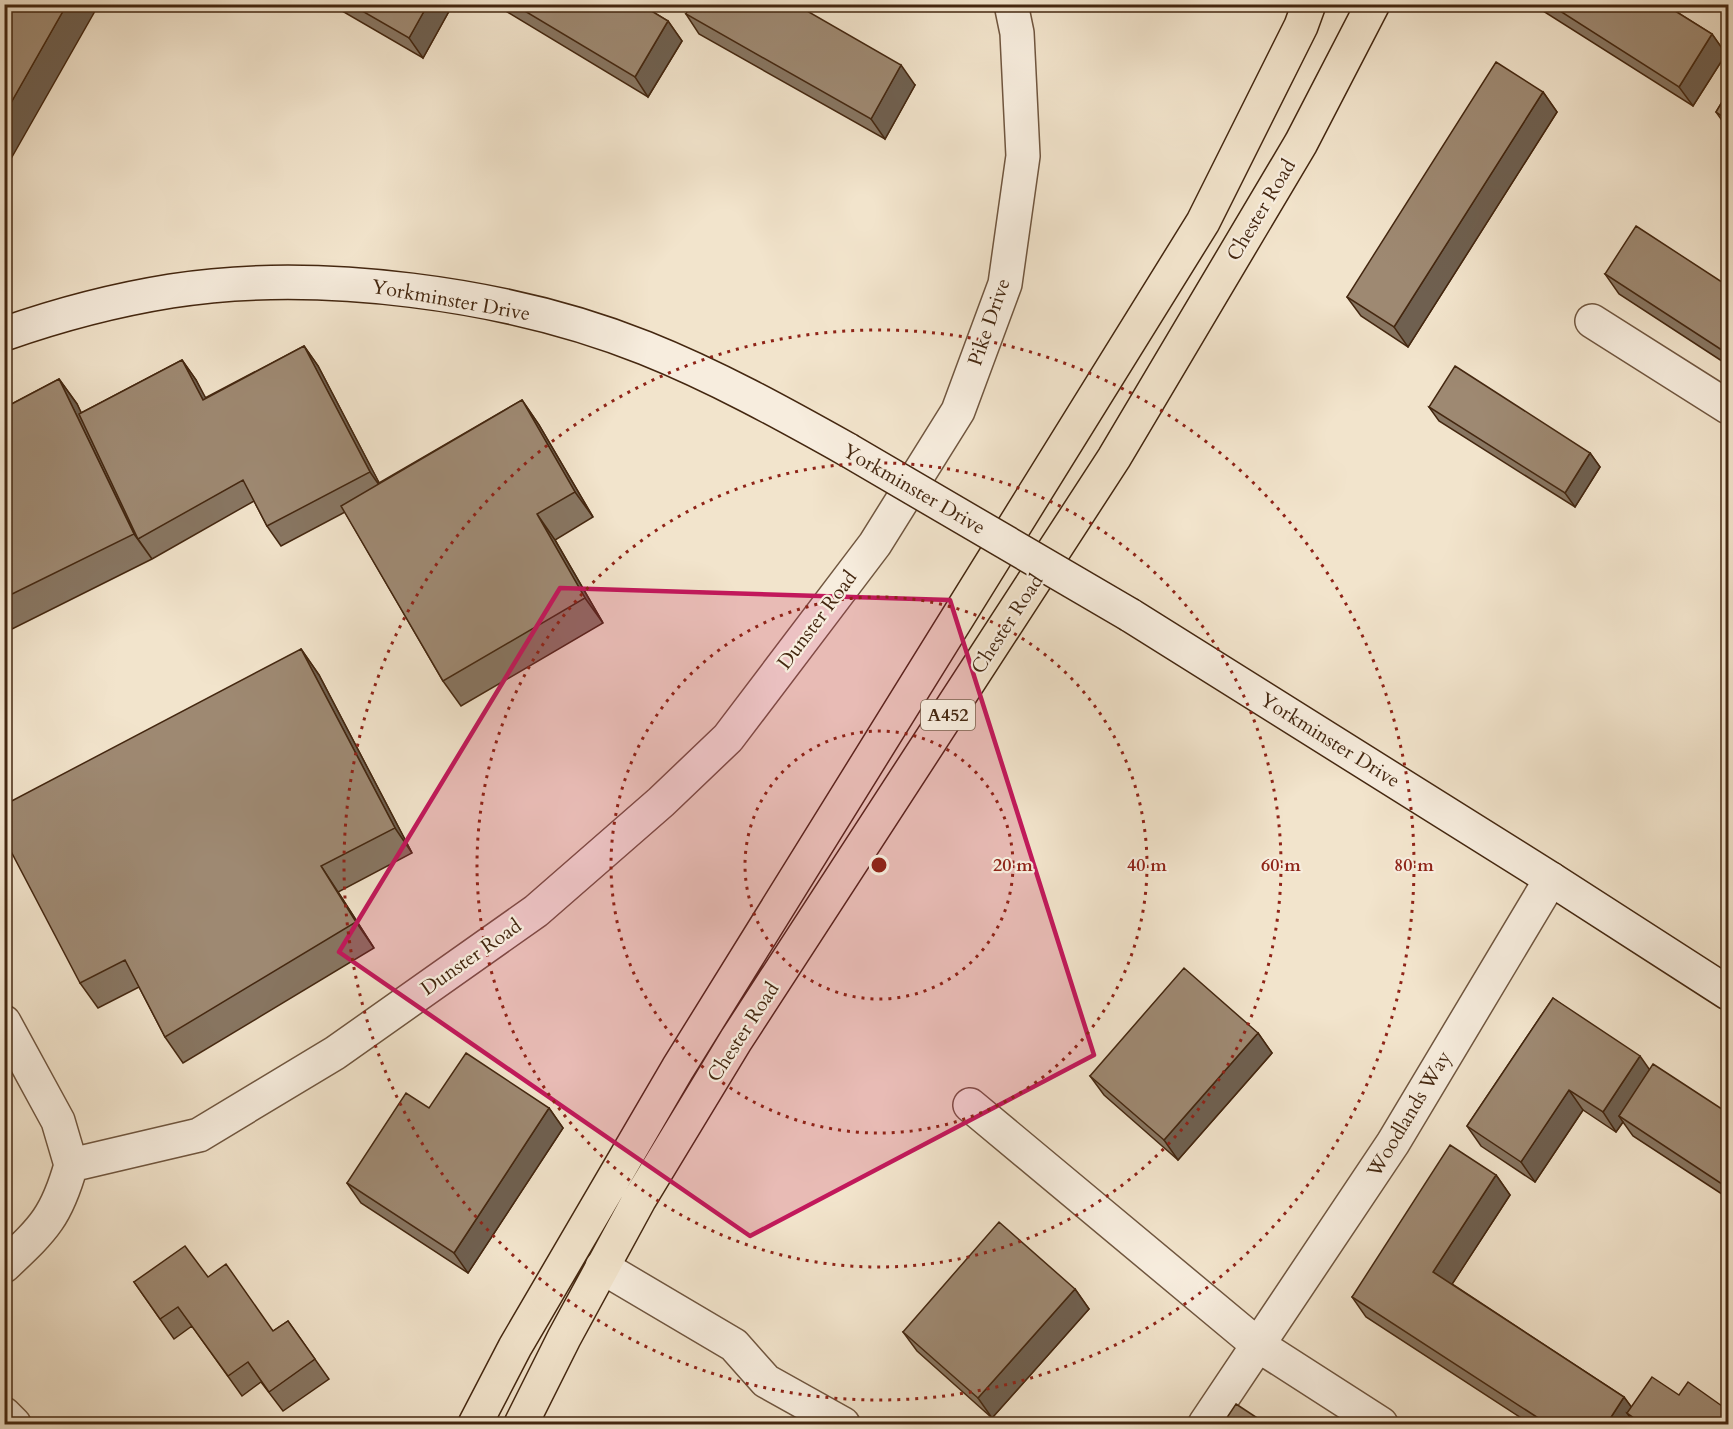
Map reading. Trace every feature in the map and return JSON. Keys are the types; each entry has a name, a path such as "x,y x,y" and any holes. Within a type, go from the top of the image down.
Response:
{"highway":[{"name":"Chester Road","path":"475,1425 515,1347 678,1068 1203,222 1302,26 1309,4"},
{"name":"Chester Road","path":"521,1425 602,1267 736,1040 1114,458 1301,143 1373,4"}],"street":[{"name":"Pike Drive","path":"875,544 958,411 1005,284 1023,156 1017,33 1011,4"},
{"name":"Yorkminster Drive","path":"4,334 57,315 171,291 231,284 362,284 504,305 594,330 645,348 755,398 1130,615 1728,993"},
{"path":"1592,321 1728,407"},
{"name":"Dunster Road","path":"71,1165 199,1135 335,1053 536,911 661,802 728,738 875,544"},
{"name":"Woodlands Way","path":"1205,1425 1394,1143 1551,879"},
{"path":"4,1022 58,1121 71,1165 63,1194 46,1226 4,1266"},
{"path":"970,1105 1258,1345 1381,1425"},
{"path":"602,1267 734,1345 766,1381 843,1425"},
{"path":"4,1414 14,1425"}],"highlighted area":[{"path":"560,588 950,600 1094,1055 750,1236 339,952"}],"building":[{"path":"4,4 67,4 4,115"},
{"path":"350,4 428,4 409,38"},
{"path":"513,4 640,4 668,21 635,77"},
{"path":"691,4 795,4 901,65 871,119 686,14"},
{"path":"1549,4 1664,4 1712,34 1679,87"},
{"path":"1496,62 1543,92 1394,327 1347,297"},
{"path":"1728,92 1728,120 1716,112"},
{"path":"1636,226 1728,286 1728,354 1605,274"},
{"path":"304,346 370,472 267,526 243,480 138,539 79,414 182,360 203,400"},
{"path":"1455,366 1590,453 1565,493 1429,407"},
{"path":"59,379 134,534 4,598 4,408"},
{"path":"522,400 575,492 537,514 585,598 443,681 341,506"},
{"path":"301,649 395,828 321,866 356,922 165,1037 125,960 80,983 4,838 4,805"},
{"path":"1728,733 1728,747 1722,743"},
{"path":"1184,968 1258,1033 1164,1140 1090,1076"},
{"path":"1553,998 1640,1056 1603,1112 1569,1090 1521,1162 1467,1126"},
{"path":"466,1053 549,1108 454,1253 347,1183 406,1093 429,1108"},
{"path":"1653,1064 1728,1113 1728,1188 1619,1116"},
{"path":"1450,1145 1496,1175 1433,1272 1624,1397 1606,1425 1549,1425 1352,1297"},
{"path":"999,1222 1075,1289 978,1398 903,1332"},
{"path":"185,1246 208,1277 226,1264 273,1331 288,1321 315,1359 269,1392 248,1362 228,1376 178,1307 160,1319 134,1282"},
{"path":"1652,1377 1679,1395 1688,1382 1722,1406 1728,1396 1728,1425 1644,1425 1627,1413"},
{"path":"1236,1404 1268,1425 1222,1425"}]}
